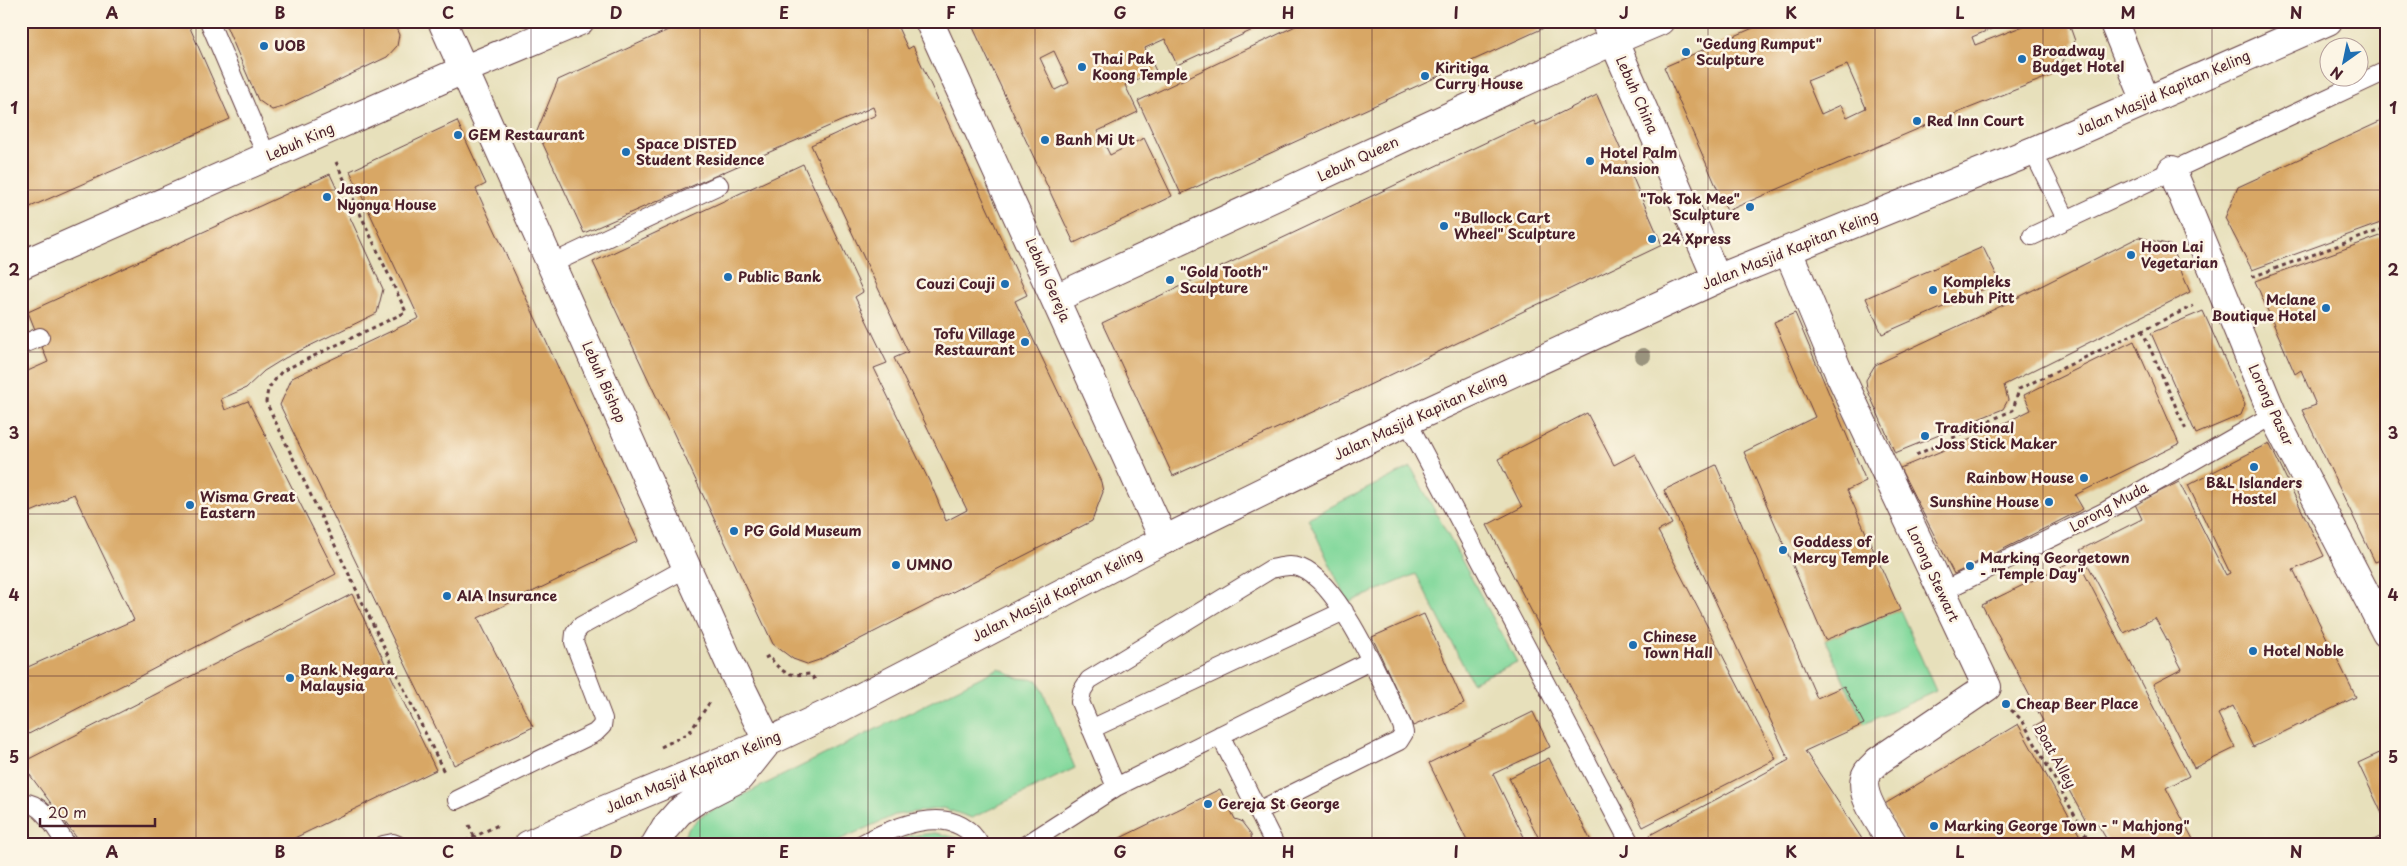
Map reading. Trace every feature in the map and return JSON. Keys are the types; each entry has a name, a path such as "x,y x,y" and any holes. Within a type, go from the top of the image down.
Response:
{"street":[{"name":"Lebuh Bishop","path":"442,21 734,673 768,742"},
{"name":"Lebuh King","path":"21,265 580,21"},
{"name":"Lebuh Gereja","path":"929,21 1164,540"},
{"name":"Lebuh Queen","path":"1056,298 1609,31 1660,21"},
{"path":"2113,21 2146,101"},
{"name":"Jalan Masjid Kapitan Keling","path":"528,845 599,812 768,742 842,707 1164,540 1407,421 1717,279 2033,151 2328,21"},
{"name":"Lebuh China","path":"1609,31 1717,279"},
{"name":"Lorong Pasar","path":"2172,170 2273,415 2383,622"},
{"name":"Lorong Stewart","path":"1788,251 1839,373 1987,687"},
{"path":"1894,845 1867,801 1866,773 1878,761 1987,687"},
{"path":"655,845 665,828 679,812 698,799 739,778 768,742"}],"lane":[{"path":"209,21 267,157"},
{"path":"2032,236 2386,71"},
{"path":"2033,151 2066,219"},
{"path":"551,264 718,185"},
{"path":"21,345 40,338"},
{"name":"Lorong Muda","path":"1941,592 2104,512 2273,415"},
{"path":"1407,421 1631,845"},
{"path":"1116,786 1080,702 1082,691 1089,680 1271,569 1286,565 1300,568 1314,575 1344,611 1402,725 1404,733 1399,742 1258,811"},
{"path":"457,800 595,733 602,726 603,719 574,642 575,633 580,626 688,567"},
{"path":"1091,729 1344,611"},
{"path":"1026,845 1116,786 1370,661"},
{"path":"1220,735 1275,845"},
{"path":"21,803 28,802 41,809 67,845"},
{"path":"860,845 877,836 918,820 945,821 966,828 980,845"},
{"path":"383,845 392,843 398,845"}],"path":[{"path":"322,133 406,312 282,371 268,389 266,402 478,845"},
{"path":"1884,470 2013,410 2019,389 2259,274 2386,228"},
{"path":"2142,330 2198,457"},
{"path":"653,750 689,733 711,701 715,683 769,656"},
{"name":"Boat Alley","path":"1987,687 2022,720 2091,845"},
{"path":"458,845 501,824"},
{"path":"21,836 28,845"}],"green space":[{"path":"1411,467 1517,662 1472,682 1416,574 1348,603 1308,518"},
{"path":"1900,610 1936,691 1864,724 1825,640"},
{"path":"999,668 1018,678 1038,680 1075,768 972,818 943,808 895,815 828,845 679,845 688,829 701,816"},
{"path":"935,833 966,840 969,845 887,845 910,836"}],"building":[{"path":"21,21 187,21 230,119 21,211"},
{"path":"224,21 393,21 399,35 397,46 387,57 283,107 272,110 258,100"},
{"path":"688,21 895,21 908,49 913,46 1027,295 1015,301 1101,482 1103,492 1092,521 819,660 807,664 793,659 773,644 593,262 803,164 863,292 855,297 887,363 874,368 933,489 946,521 967,510 894,358 908,352 811,145 876,115 873,107 584,233 537,131 558,80"},
{"path":"970,21 1272,21 1177,65 1165,39 1145,48 1156,71 1125,85 1138,112 1098,131 1110,155 1144,138 1172,196 1074,243","holes":["1054,51 1069,83 1055,90 1040,58"]},
{"path":"1306,21 1553,21 1548,26 1181,194 1138,101"},
{"path":"1769,21 2010,21 1972,37 1975,45 2036,21 2068,21 2075,41 2055,74 1927,125 1727,211 1664,67","holes":["1847,65 1866,108 1847,117 1841,105 1821,114 1807,81"]},
{"path":"1597,95 1662,245 1319,409 1173,476 1102,323 1510,131 1534,121 1536,125"},
{"path":"2386,119 2386,221 2252,270 2225,218 2238,187"},
{"path":"457,121 486,184 476,189 638,541 478,618 533,727 454,765 280,405 292,378 419,318 350,171"},
{"name":"Wisma Great Eastern","path":"330,174 383,289 377,313 285,358 264,371 246,388 221,399 225,410 248,401 336,574 21,738 21,670 134,620 74,494 21,516 21,374 48,362 28,312"},
{"path":"2386,234 2386,558 2375,562 2302,410 2316,405 2301,370 2295,374 2255,281"},
{"path":"2139,237 2170,245 2190,292 2004,385 2008,400 2003,409 1895,453 1867,389 1866,380 1875,365 1997,308"},
{"name":"Kompleks Lebuh Pitt","path":"1983,247 2000,282 1882,334 1866,298"},
{"path":"2203,311 2245,405 2241,415 2196,434 2151,333"},
{"path":"1795,313 1866,481 1847,490 1900,610 1825,640 1744,452 1815,417 1774,322"},
{"path":"2134,341 2179,444 2075,495 2083,509 1954,574 1900,468 1976,437 2031,410 2024,395"},
{"name":"Chinese Town Hall","path":"1587,413 1614,465 1635,454 1672,524 1658,531 1776,759 1643,827 1487,525 1522,507 1498,459"},
{"path":"2269,443 2324,556 2293,570 2356,697 2253,747 2233,706 2218,714 2235,748 2194,768 2153,684 2182,669 2164,634 2155,618 2124,633 2080,550 2142,519 2135,504 2179,482 2226,575 2230,573 2188,485"},
{"name":"Chinese Town Hall","path":"1716,465 1817,698 1844,686 1864,724 1805,751 1866,845 1652,845 1648,836 1789,760 1664,490"},
{"path":"2077,559 2189,776 2166,788 2196,845 2110,845 2097,823 2089,827 2034,726 2043,721 1982,605"},
{"name":"Bank Negara Malaysia","path":"352,594 436,770 280,845 82,845 21,763"},
{"path":"1424,614 1464,704 1413,726 1372,637"},
{"path":"1533,712 1550,747 1493,774 1528,845 1469,845 1429,763"},
{"path":"2018,724 2085,845 1907,845 1883,805"},
{"path":"2386,750 2386,822 2358,763"},
{"path":"1549,758 1593,845 1542,845 1509,778"},
{"name":"Gereja St George","path":"1220,789 1235,819 1241,821 1251,834 1252,845 1106,845"},
{"path":"2386,834 2386,845 2363,845"}],"place":[{"name":"UOB","path":"264,46"},
{"name":"\"Gedung Rumput\" Sculpture","path":"1686,52"},
{"name":"Broadway Budget Hotel","path":"2022,59"},
{"name":"Thai Pak Koong Temple","path":"1082,67"},
{"name":"Kiritiga Curry House","path":"1425,76"},
{"name":"Red Inn Court","path":"1917,121"},
{"name":"GEM Restaurant","path":"458,135"},
{"name":"Banh Mi Ut","path":"1045,140"},
{"name":"Space DISTED Student Residence","path":"626,152"},
{"name":"Hotel Palm Mansion","path":"1590,161"},
{"name":"Jason Nyonya House","path":"327,197"},
{"name":"\"Tok Tok Mee\" Sculpture","path":"1750,207"},
{"name":"\"Bullock Cart Wheel\" Sculpture","path":"1444,226"},
{"name":"24 Xpress","path":"1652,239"},
{"name":"Hoon Lai Vegetarian","path":"2131,255"},
{"name":"Public Bank","path":"728,277"},
{"name":"\"Gold Tooth\" Sculpture","path":"1170,280"},
{"name":"Couzi Couji","path":"1005,284"},
{"name":"Kompleks Lebuh Pitt","path":"1933,290"},
{"name":"Mclane Boutique Hotel","path":"2326,308"},
{"name":"Tofu Village Restaurant","path":"1025,342"},
{"name":"Traditional Joss Stick Maker","path":"1925,436"},
{"name":"B&L Islanders Hostel","path":"2254,467"},
{"name":"Rainbow House","path":"2084,478"},
{"name":"Sunshine House","path":"2049,502"},
{"name":"Wisma Great Eastern","path":"190,505"},
{"name":"PG Gold Museum","path":"734,531"},
{"name":"Goddess of Mercy Temple","path":"1783,550"},
{"name":"UMNO","path":"896,565"},
{"name":"Marking Georgetown - \"Temple Day\"","path":"1970,566"},
{"name":"AIA Insurance","path":"447,596"},
{"name":"Chinese Town Hall","path":"1633,645"},
{"name":"Hotel Noble","path":"2253,651"},
{"name":"Bank Negara Malaysia","path":"290,678"},
{"name":"Cheap Beer Place","path":"2006,704"},
{"name":"Gereja St George","path":"1208,804"},
{"name":"Marking George Town - \" Mahjong\"","path":"1934,826"}]}
